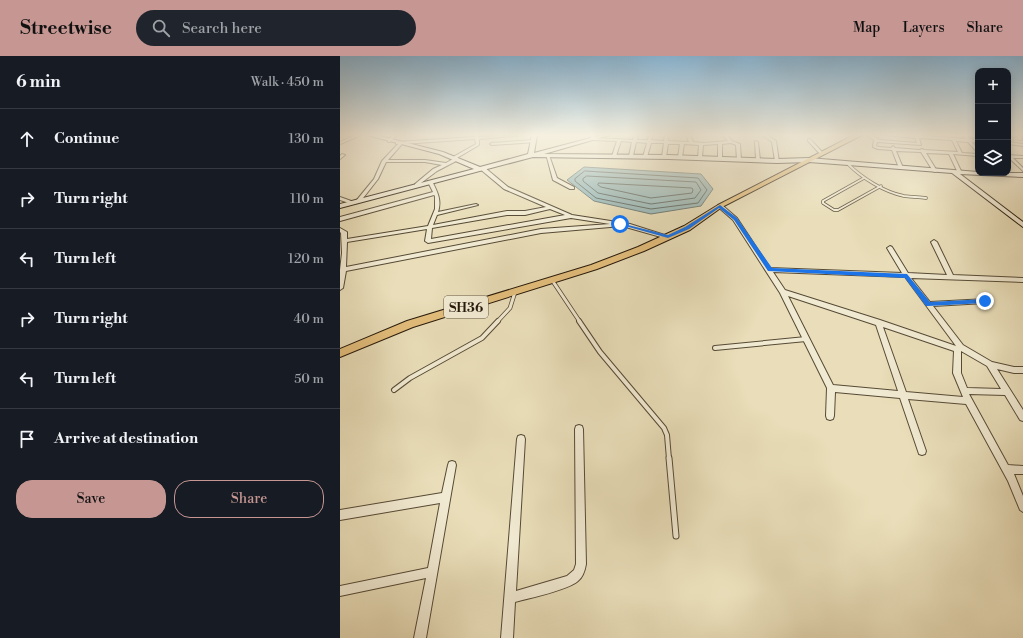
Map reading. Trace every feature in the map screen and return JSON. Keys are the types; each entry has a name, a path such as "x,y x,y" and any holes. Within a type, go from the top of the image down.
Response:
{"main road":[{"path":"465,162 481,168"},
{"path":"340,206 503,162"},
{"name":"SH36","path":"340,353 410,324 594,267 642,249 687,228 720,206 805,162"},
{"path":"830,162 975,173"},
{"path":"957,172 1023,225"},
{"path":"1011,175 1023,175"}],"street":[{"path":"340,198 355,202 376,179 384,162"},
{"path":"432,162 444,164"},
{"path":"417,185 435,170 448,162"},
{"path":"549,162 555,179 572,188"},
{"path":"899,162 901,168"},
{"path":"929,162 935,171"},
{"path":"953,162 957,172"},
{"path":"1015,162 1023,170"},
{"path":"481,168 506,188 571,216 620,224 668,237"},
{"path":"423,254 437,208 436,193 430,182"},
{"path":"340,219 436,193"},
{"path":"435,214 476,205"},
{"path":"720,206 735,219 784,292 832,388 830,416"},
{"path":"345,241 506,213 525,213 552,207"},
{"path":"428,241 571,216"},
{"path":"342,273 423,254 541,231 620,224"},
{"path":"340,230 344,232 345,241 340,288"},
{"path":"934,242 951,277"},
{"path":"890,248 907,276 959,348 957,373 968,401 1006,469 1023,507"},
{"path":"770,270 1023,280"},
{"path":"784,292 959,348 990,364 1014,370 1023,370"},
{"path":"928,304 985,301"},
{"path":"878,322 922,451"},
{"path":"990,364 1023,417"},
{"path":"832,388 968,401"},
{"path":"964,391 1008,392"},
{"path":"510,598 569,581 576,577 580,571 582,564 579,429"},
{"path":"507,638 521,439"},
{"path":"420,638 452,465"},
{"path":"1006,469 1023,470"},
{"path":"340,515 446,497"},
{"path":"340,591 432,572"}],"lane":[{"path":"848,164 858,175 883,187 906,196 926,198"},
{"path":"864,178 823,201 823,203 834,210 840,210 883,187"},
{"path":"552,280 600,352 664,428 667,434 676,536"},
{"path":"394,390 410,378 482,338 510,308 515,292"},
{"path":"715,348 807,338"}],"water":[{"path":"584,167 701,174 713,189 701,206 651,214 594,201 567,180"}],"route":[{"path":"620,224 668,237 687,228 720,206 735,219 770,270 907,276 928,304 985,301"}]}
